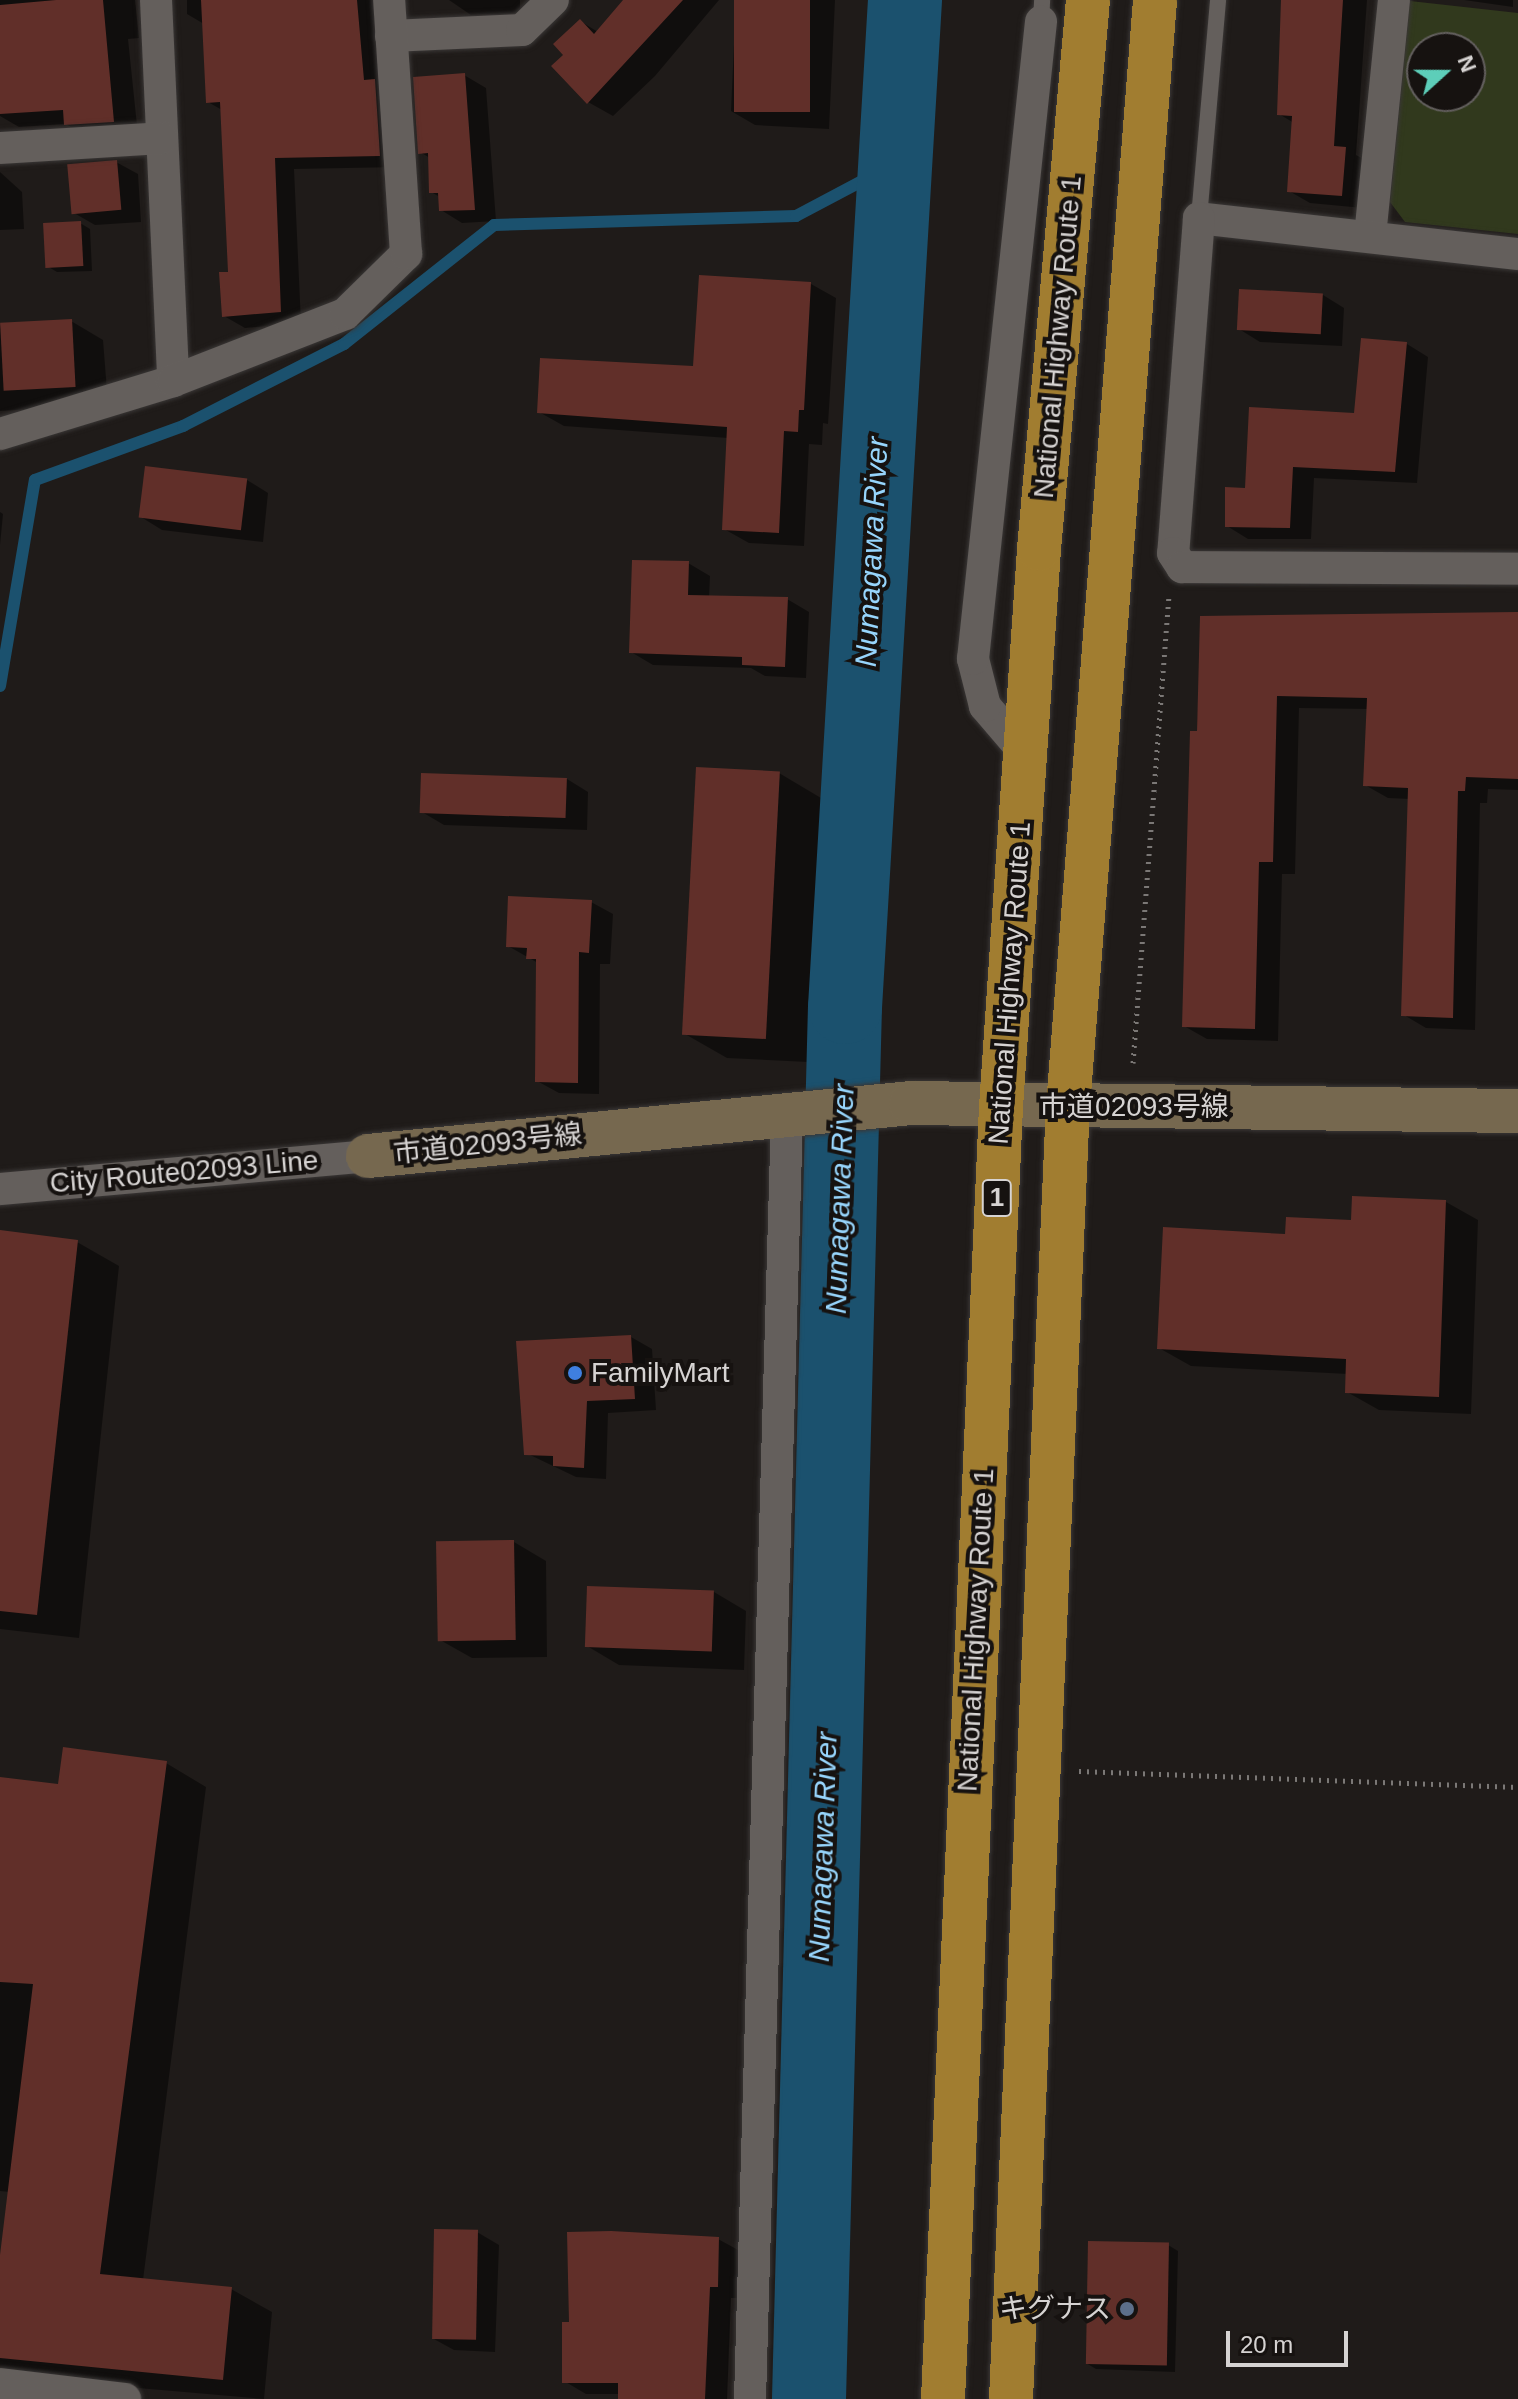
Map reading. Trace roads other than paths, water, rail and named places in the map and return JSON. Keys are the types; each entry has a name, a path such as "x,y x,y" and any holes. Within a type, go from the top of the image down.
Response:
{"highway":[{"name":"National Highway Route 1","path":"943,2399 1001,1107 1025,753 1088,0"},
{"path":"1011,2399 1068,1106 1155,0"}],"street":[{"path":"156,0 173,381"},
{"path":"0,434 173,381 345,314 406,254 389,0"},
{"path":"391,36 522,30 553,0"},
{"path":"1370,236 1394,0"},
{"path":"1025,753 985,706 973,659 1042,11"},
{"path":"0,148 162,138"},
{"path":"1518,254 1199,218 1173,553 1182,567 1518,569"},
{"name":"市道02093号線","path":"368,1156 911,1103 1001,1107 1518,1111"},
{"path":"750,2399 793,1114"},
{"name":"City Route02093 Line","path":"0,1189 368,1156"},
{"path":"0,2384 125,2399"}],"lane":[{"path":"1199,218 1218,0"}],"waterway":[{"name":"Numagawa River","path":"809,2399 845,1007 905,0"},
{"path":"0,686 35,480 183,426 344,344 494,225 796,216 896,163"}],"place":[{"name":"FamilyMart","path":"575,1373"},
{"name":"キグナス","path":"1127,2309"}]}
